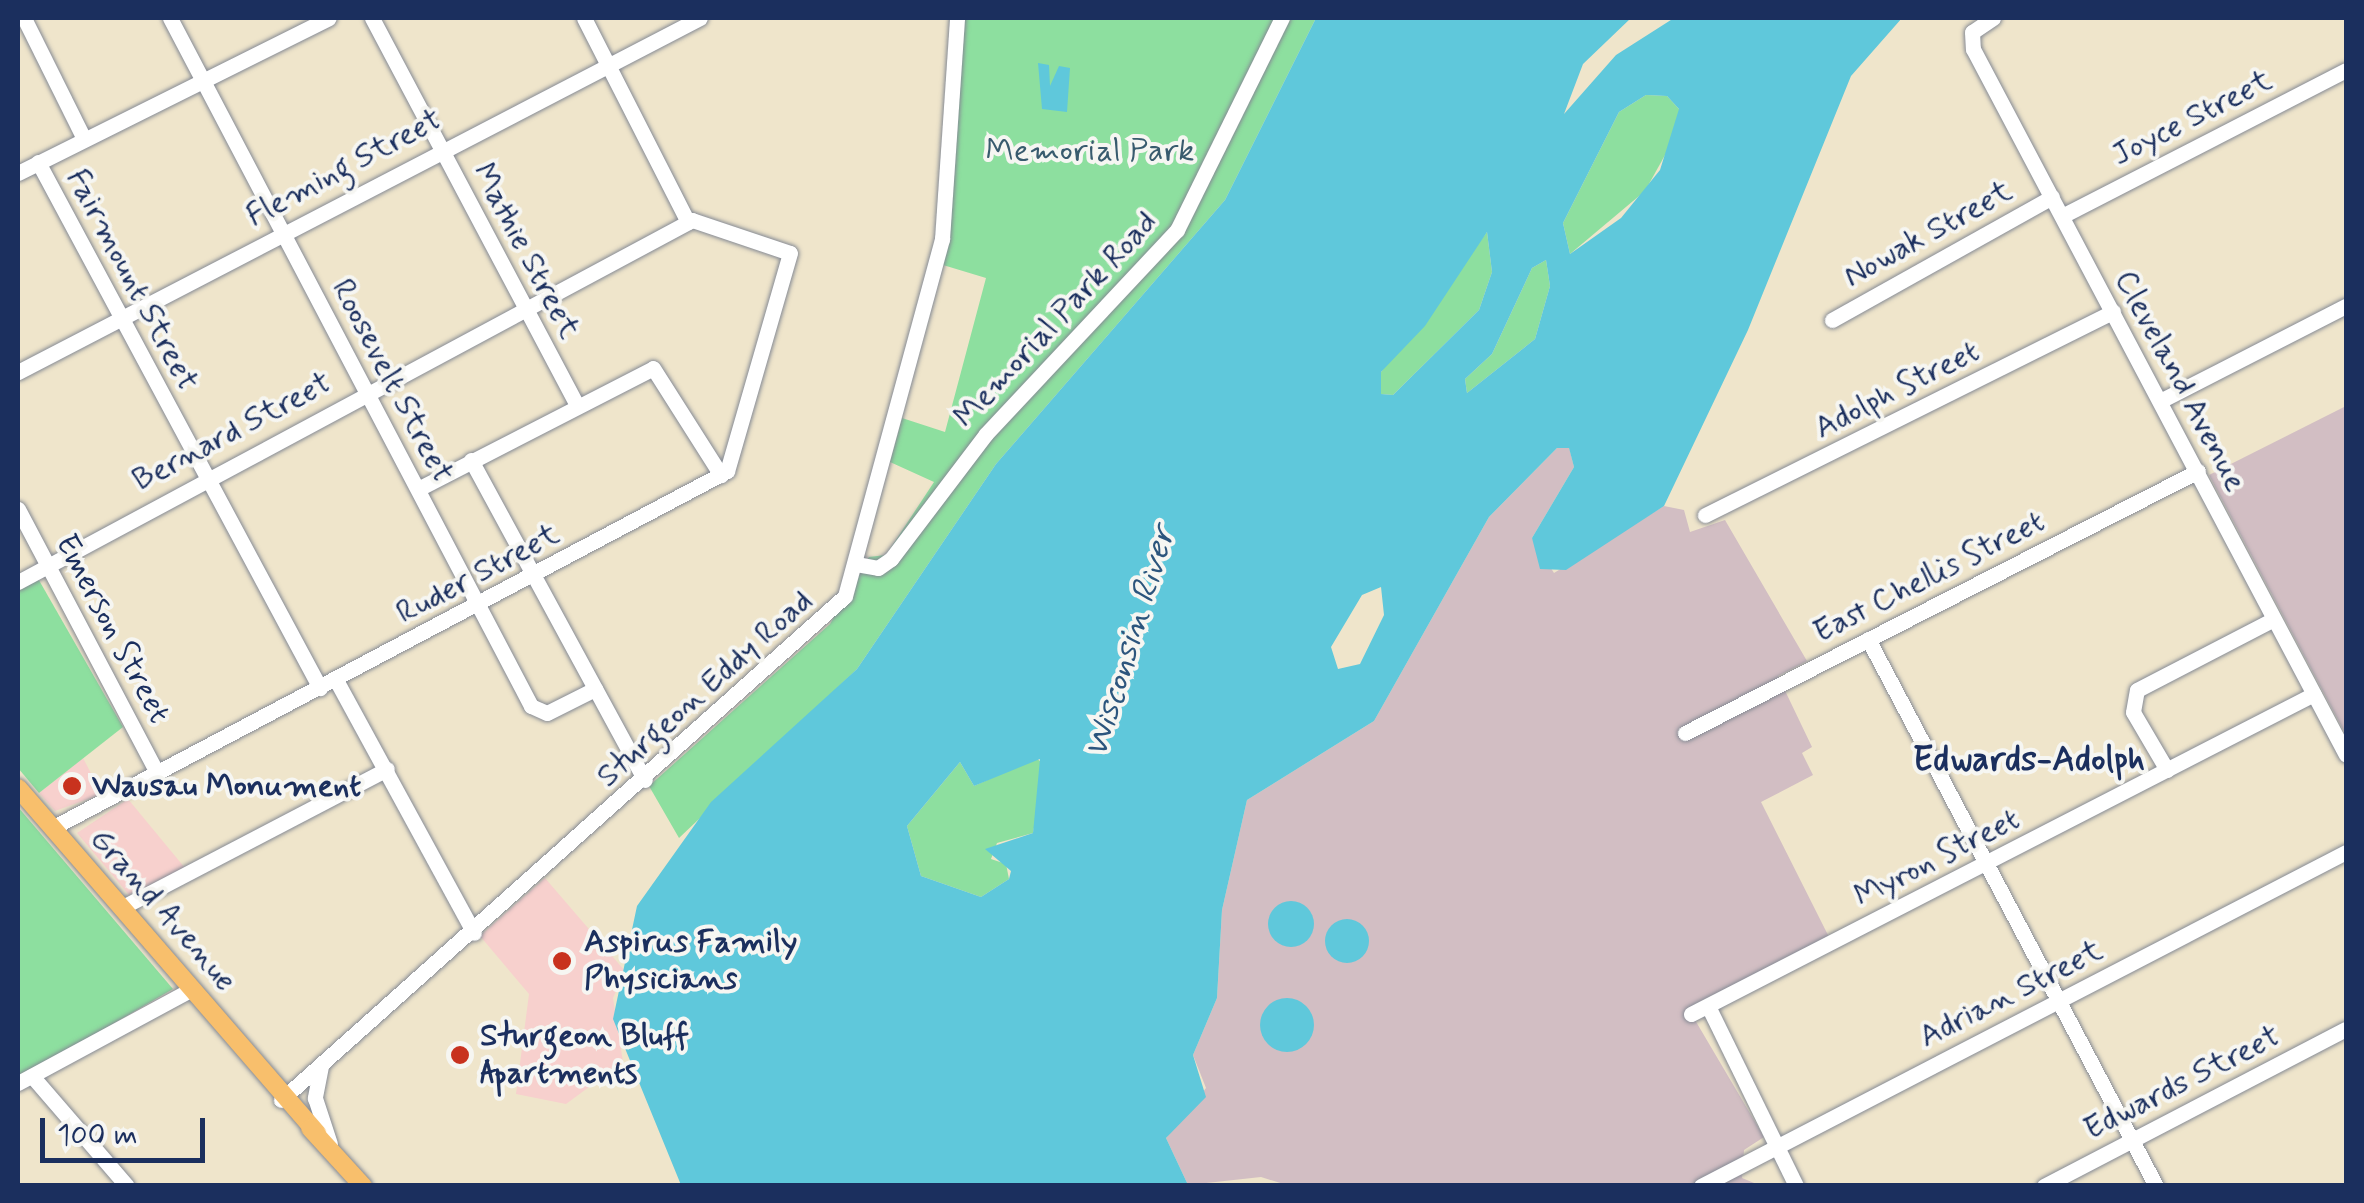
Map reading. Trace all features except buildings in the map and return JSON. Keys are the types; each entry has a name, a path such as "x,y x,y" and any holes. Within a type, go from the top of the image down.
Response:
{"main road":[{"name":"Grand Avenue","path":"18,788 363,1186"}],"street":[{"name":"Fairmount Street","path":"24,18 84,139"},
{"name":"Roosevelt Street","path":"170,18 538,713 595,689"},
{"path":"18,173 325,18"},
{"name":"Mathie Street","path":"372,18 576,404"},
{"path":"584,18 688,222 790,253 721,475"},
{"name":"Fleming Street","path":"18,372 440,148 700,18"},
{"name":"Sturgeon Eddy Road","path":"285,1097 820,624 856,564 944,233 957,18"},
{"name":"Memorial Park Road","path":"856,564 878,568 891,559 986,434 1177,230 1282,18"},
{"name":"Cleveland Avenue","path":"1993,18 1972,32 2052,197 2346,755"},
{"name":"Joyce Street","path":"2062,216 2346,70"},
{"name":"Fairmount Street","path":"38,162 320,688"},
{"name":"Nowak Street","path":"1832,320 2052,197"},
{"name":"Bernard Street","path":"18,582 45,561 688,222"},
{"path":"2160,402 2346,306"},
{"name":"Adolph Street","path":"1705,515 2113,312"},
{"path":"418,489 576,404 658,368 721,475"},
{"path":"471,460 646,780"},
{"name":"East Chellis Street","path":"1686,733 2198,471"},
{"name":"Ruder Street","path":"52,828 721,475"},
{"name":"Emerson Street","path":"18,509 158,774"},
{"path":"2167,770 2133,712 2136,690 2274,620"},
{"path":"1868,640 2156,1186"},
{"path":"336,680 474,933"},
{"name":"Myron Street","path":"1691,1014 2314,694"},
{"path":"121,908 387,768"},
{"name":"Adrian Street","path":"1700,1186 2346,852"},
{"path":"127,1186 25,1080 192,989"},
{"path":"1708,1006 1796,1186"},
{"name":"Edwards Street","path":"2044,1186 2346,1029"},
{"path":"321,1066 315,1098 337,1156"}],"shaded area":[{"path":"2346,406 2346,735 2209,475"},
{"path":"1569,447 1574,467 1532,538 1554,573 1664,506 1684,510 1690,532 1725,520 1807,661 1778,676 1812,747 1802,753 1813,775 1761,802 1829,937 1695,1004 1695,1020 1764,1137 1744,1150 1742,1178 1759,1185 1290,1186 1261,1177 1188,1185 1166,1138 1206,1088 1193,1055 1217,998 1222,910 1247,800 1374,721 1489,517 1557,448"},
{"path":"83,758 102,794 55,811 39,793"},
{"path":"128,799 185,868 129,895 77,833"},
{"path":"545,878 625,971 613,998 623,1062 566,1104 516,1094 529,994 480,936"}],"green space":[{"name":"Memorial Park","path":"963,18 1316,18 1225,200 996,464 857,669 679,838 649,786 830,624 869,557 886,555 934,482 890,462 902,418 945,432 986,278 943,265"},
{"path":"1646,95 1667,96 1679,109 1679,130 1645,191 1570,254 1563,223 1619,112"},
{"path":"1487,232 1492,272 1479,310 1393,395 1381,394 1381,372"},
{"path":"1546,260 1550,286 1535,339 1467,393 1465,379 1492,354 1532,268"},
{"path":"36,575 123,727 39,793 18,768 18,591"},
{"path":"1036,758 1045,765 1033,833 997,843 991,859 1006,864 1009,879 981,897 921,876 907,826 960,762 974,786"},
{"path":"18,807 173,989 18,1079"}],"water":[{"name":"Wisconsin River","path":"1316,18 1631,18 1583,64 1564,114 1616,55 1674,18 1902,18 1851,76 1748,330 1664,506 1566,570 1540,569 1532,538 1574,467 1569,448 1557,448 1489,517 1374,721 1247,800 1222,910 1217,998 1193,1055 1206,1097 1166,1138 1188,1185 681,1185 613,1019 637,906 711,802 857,669 996,464 1225,200","holes":["1646,95 1667,96 1679,109 1660,170 1621,218 1570,254 1563,223 1619,112","1487,232 1492,272 1479,310 1393,395 1381,394 1381,372 1425,326","1546,260 1550,286 1535,339 1467,393 1465,379 1492,354 1532,268","1381,587 1384,615 1360,664 1338,669 1331,647 1362,595","1040,759 1033,833 985,849 1011,871 1009,879 981,897 921,876 907,826 960,762 974,786"]},
{"path":"1038,63 1049,65 1050,86 1059,66 1070,68 1067,112 1042,109"},
{"path":"1291,901 1307,908 1314,924 1307,940 1291,947 1275,940 1268,924 1275,908"},
{"path":"1347,919 1363,925 1369,941 1363,957 1347,963 1331,957 1325,941 1331,925"},
{"path":"1287,998 1306,1006 1314,1025 1306,1044 1287,1052 1268,1044 1260,1025 1268,1006"}],"place":[{"name":"Wausau Monument","path":"72,786"},
{"name":"Aspirus Family Physicians","path":"562,961"},
{"name":"Sturgeon Bluff Apartments","path":"460,1055"}],"district":[{"name":"Edwards-Adolph","path":"2029,760"}]}
